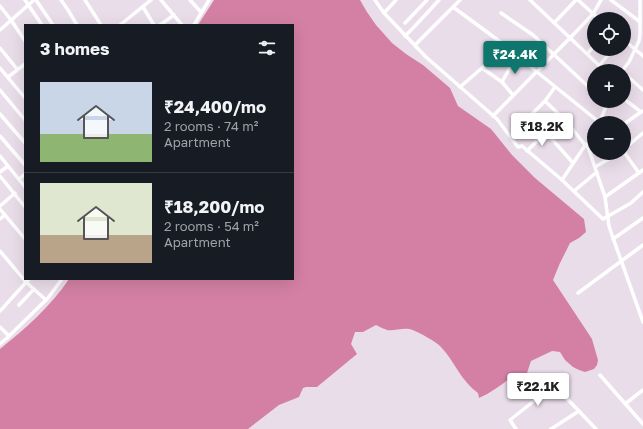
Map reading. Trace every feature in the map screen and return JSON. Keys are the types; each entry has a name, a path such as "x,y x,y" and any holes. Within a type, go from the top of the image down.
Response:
{"street":[{"path":"25,0 41,24"},
{"path":"0,30 28,4 35,0 52,24"},
{"path":"61,0 76,24"},
{"path":"85,0 100,24"},
{"path":"121,24 152,0"},
{"path":"161,0 181,24"},
{"path":"190,0 201,12"},
{"path":"195,24 209,0"},
{"path":"375,0 384,13 426,57 497,119 518,147 522,146 562,180 603,219 631,203 643,192"},
{"path":"384,13 396,0"},
{"path":"405,22 427,0"},
{"path":"405,36 439,0"},
{"path":"415,45 460,0"},
{"path":"530,0 587,54"},
{"path":"554,23 577,0 591,12"},
{"path":"594,12 601,0"},
{"path":"611,0 639,22"},
{"path":"627,64 639,41 641,9 640,0"},
{"path":"0,6 12,20 24,39"},
{"path":"143,7 153,24"},
{"path":"453,7 510,48 591,116"},
{"path":"501,13 533,35 587,85"},
{"path":"161,24 174,15"},
{"path":"493,116 555,55 587,20"},
{"path":"460,87 506,46"},
{"path":"631,46 643,56"},
{"path":"0,48 17,70"},
{"path":"502,82 517,55"},
{"path":"589,56 597,64"},
{"path":"601,64 608,56"},
{"path":"8,77 24,65"},
{"path":"0,68 24,97"},
{"path":"482,68 502,82 514,95"},
{"path":"631,79 643,90"},
{"path":"555,87 532,114 573,164"},
{"path":"0,90 24,119"},
{"path":"545,100 567,122 587,147"},
{"path":"631,104 642,112 631,119"},
{"path":"0,114 24,142"},
{"path":"631,143 643,133"},
{"path":"527,151 536,142 548,134"},
{"path":"0,136 24,164"},
{"path":"640,136 643,140"},
{"path":"562,180 573,164 587,149"},
{"path":"0,156 24,186"},
{"path":"592,160 605,197 609,226 613,239 643,322"},
{"path":"595,167 607,160"},
{"path":"630,160 639,173"},
{"path":"0,172 8,166"},
{"path":"605,197 643,170"},
{"path":"574,191 597,172"},
{"path":"19,179 24,175"},
{"path":"0,176 24,206"},
{"path":"14,194 0,208 24,238"},
{"path":"0,219 5,215"},
{"path":"613,239 643,218"},
{"path":"578,293 643,245"},
{"path":"0,251 24,278"},
{"path":"0,344 46,300 61,280"},
{"path":"0,303 2,309 27,281 46,300"},
{"path":"19,305 34,289"},
{"path":"0,327 9,336"},
{"path":"600,375 643,424"},
{"path":"516,429 510,420 554,385 596,429"},
{"path":"625,404 643,390"},
{"path":"551,429 580,411"}],"shaded area":[{"path":"214,0 360,0 376,25 392,43 423,65 450,88 458,106 491,129 512,155 535,178 584,219 586,232 570,243 553,280 592,339 598,360 594,369 585,372 579,370 565,360 560,352 552,351 531,361 525,375 515,373 498,387 479,398 478,393 467,383 446,353 435,342 409,329 387,330 376,325 363,332 355,332 351,344 357,354 317,387 303,388 299,397 279,405 248,429 0,429 0,349 37,317 54,299 68,280 294,280 294,24 199,24"}]}
